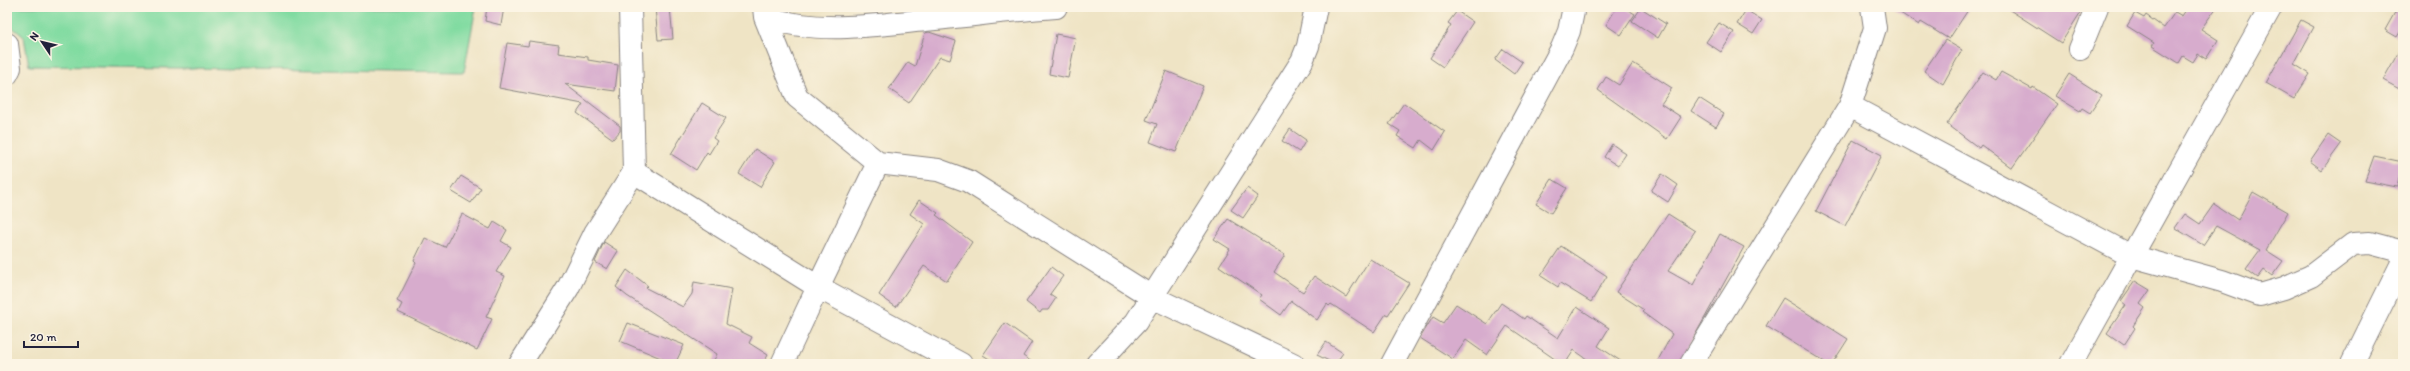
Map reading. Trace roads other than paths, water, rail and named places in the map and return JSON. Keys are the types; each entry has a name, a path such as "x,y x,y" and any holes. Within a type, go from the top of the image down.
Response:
{"street":[{"path":"520,364 568,288 595,234 634,172 630,7"},
{"path":"764,12 791,25 878,26 1028,8 1056,7"},
{"path":"1097,364 1136,322 1302,61 1308,46 1316,7"},
{"path":"1392,364 1562,48 1569,31 1574,7"},
{"path":"1691,364 1850,106 1875,28 1872,7"},
{"path":"2080,49 2097,7"},
{"path":"2071,364 2271,7"},
{"path":"764,12 797,97 878,163 938,170 968,181 1152,298 1294,364"},
{"path":"7,44 10,68 7,74"},
{"path":"1850,106 2131,256 2222,281 2260,295 2284,288 2311,276 2352,244 2370,243 2396,250 2403,256"},
{"path":"782,364 878,163"},
{"path":"634,172 818,287 962,364"},
{"path":"2352,364 2403,261"}]}
